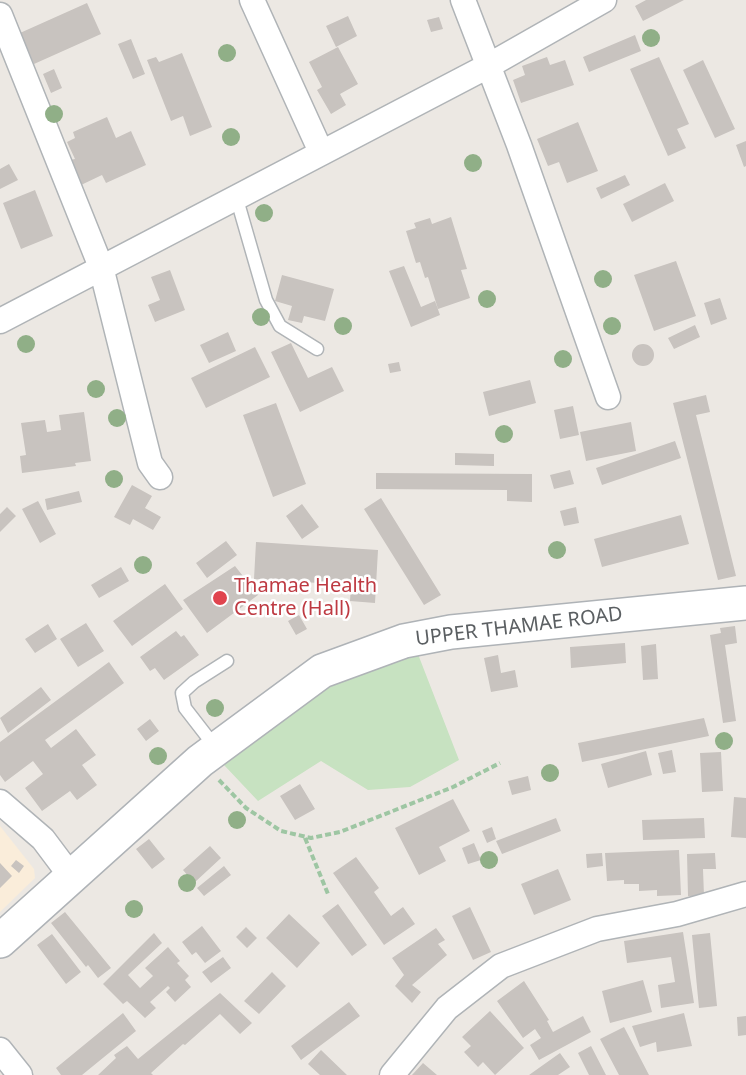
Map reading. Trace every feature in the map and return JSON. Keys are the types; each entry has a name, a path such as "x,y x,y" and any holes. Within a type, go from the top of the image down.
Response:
{"street":[{"path":"252,0 321,152"},
{"path":"463,0 519,146 608,397"},
{"path":"0,321 488,66 604,0"},
{"path":"0,15 101,267 150,463 160,477"},
{"name":"UPPER THAMAE ROAD","path":"0,941 70,875 208,754 322,671 404,641 451,632 746,603"},
{"path":"0,802 43,839 70,875"},
{"path":"392,1075 447,1008 501,966 597,928 677,914 746,894"},
{"path":"0,1050 20,1075"}],"lane":[{"path":"236,196 266,300 280,326 317,349"},
{"path":"208,754 185,708 182,693 194,682 227,661"}],"path":[{"path":"208,754 246,808 281,831 311,838 340,832 453,787 500,763"},
{"path":"305,837 328,894"}],"shaded area":[{"path":"0,826 34,869 35,878 0,912"}],"green space":[{"path":"416,649 459,760 410,787 368,790 321,761 258,801 224,765 252,736 317,688"}],"building":[{"path":"646,0 684,0 643,21 635,6"},
{"path":"87,3 101,34 34,64 20,33"},
{"path":"348,16 357,36 336,47 326,26"},
{"path":"439,17 443,29 431,32 427,20"},
{"path":"635,35 641,51 589,72 583,57"},
{"path":"131,39 145,74 133,79 118,44"},
{"path":"338,47 358,84 340,94 346,105 331,114 317,90 322,87 309,62"},
{"path":"182,53 212,127 190,136 183,116 171,121 147,60 156,57 159,62"},
{"path":"547,57 550,65 565,60 574,85 521,103 513,80 525,75 522,66"},
{"path":"659,57 689,124 677,129 686,148 668,156 630,69"},
{"path":"703,60 735,129 715,138 683,70"},
{"path":"54,69 62,88 51,93 43,74"},
{"path":"107,117 116,138 131,131 146,165 106,183 102,175 81,185 70,160 75,159 67,142 75,138 73,132"},
{"path":"578,122 598,171 567,183 559,162 548,166 537,139"},
{"path":"746,141 746,166 744,167 736,145"},
{"path":"9,164 18,180 0,189 0,169"},
{"path":"625,175 630,185 601,199 596,188"},
{"path":"665,183 674,201 632,222 623,204"},
{"path":"35,190 53,236 21,249 3,203"},
{"path":"451,217 467,269 461,270 470,298 438,309 428,277 425,278 420,262 416,263 406,231 416,228 414,223 430,218 432,224"},
{"path":"676,261 696,316 654,331 634,275"},
{"path":"404,266 421,307 435,301 440,315 411,327 389,271"},
{"path":"170,270 185,310 155,322 148,305 160,300 151,277"},
{"path":"282,275 334,289 325,321 304,316 302,323 288,320 292,306 275,301"},
{"path":"720,298 727,319 711,325 704,303"},
{"path":"695,325 700,337 674,349 668,338"},
{"path":"228,332 236,351 209,363 200,345"},
{"path":"291,343 308,378 332,367 344,391 300,412 271,352"},
{"path":"643,344 653,351 654,355 647,365 643,366 633,359 632,355 639,345"},
{"path":"255,347 270,377 206,408 191,378"},
{"path":"399,362 401,371 390,373 388,364"},
{"path":"530,380 536,403 489,416 483,392"},
{"path":"706,395 710,412 696,415 736,576 718,580 673,403"},
{"path":"276,403 306,484 273,497 243,415"},
{"path":"573,406 579,435 560,439 554,410"},
{"path":"84,412 91,461 75,463 76,466 22,473 20,456 26,455 21,423 45,420 47,432 61,430 59,415"},
{"path":"631,422 636,451 586,461 580,432"},
{"path":"675,441 681,458 602,485 596,468"},
{"path":"455,453 494,454 494,466 455,465"},
{"path":"570,470 574,484 554,489 550,475"},
{"path":"376,473 532,474 532,502 507,501 507,490 376,489"},
{"path":"132,485 152,496 145,508 161,517 153,530 133,519 130,525 114,517"},
{"path":"79,491 82,502 47,510 45,499"},
{"path":"381,498 441,595 424,605 364,509"},
{"path":"38,501 56,534 40,543 22,509"},
{"path":"302,504 319,527 302,539 286,516"},
{"path":"7,507 16,516 0,532 0,514"},
{"path":"576,507 579,523 564,526 560,511"},
{"path":"681,515 689,544 602,567 594,539"},
{"path":"226,541 237,555 207,578 196,563"},
{"path":"256,542 378,550 375,603 350,601 351,585 254,579"},
{"name":"Thamae Health Centre (Hall)","path":"235,566 258,595 207,633 183,600"},
{"path":"121,567 129,581 99,598 91,585"},
{"path":"165,584 183,609 132,646 113,621"},
{"path":"299,615 307,629 296,635 288,621"},
{"path":"86,623 104,651 78,667 60,639"},
{"path":"48,624 57,639 35,653 25,639"},
{"path":"735,626 737,643 725,645 736,721 723,723 710,635 721,633 720,628"},
{"path":"176,631 181,637 184,635 199,655 164,680 155,668 150,671 140,657"},
{"path":"625,643 626,663 571,668 570,647"},
{"path":"656,644 658,679 643,680 641,646"},
{"path":"498,655 501,673 515,670 518,687 491,692 484,658"},
{"path":"109,662 124,683 45,740 51,748 76,729 96,755 82,765 97,785 77,800 70,791 42,811 25,788 43,774 33,761 5,782 0,775 0,742"},
{"path":"41,687 51,700 8,733 0,718"},
{"path":"704,718 709,736 582,762 578,743"},
{"path":"150,719 159,731 146,741 137,729"},
{"path":"672,750 676,772 663,774 658,753"},
{"path":"646,751 652,775 608,788 601,764"},
{"path":"721,752 723,791 702,792 700,753"},
{"path":"528,776 531,790 512,795 508,781"},
{"path":"300,784 315,809 295,820 280,796"},
{"path":"734,797 746,798 746,838 731,837"},
{"path":"453,799 470,831 439,847 446,861 419,875 395,828"},
{"path":"556,818 561,831 502,854 496,841"},
{"path":"704,818 705,838 643,840 642,820"},
{"path":"492,827 496,839 487,843 482,831"},
{"path":"149,839 165,859 152,869 136,849"},
{"path":"474,843 481,860 468,864 462,848"},
{"path":"210,846 221,858 194,883 183,870"},
{"path":"679,850 681,895 657,896 657,890 639,891 639,884 624,884 624,880 607,881 605,853"},
{"path":"602,853 603,866 587,868 586,854"},
{"path":"715,853 716,869 703,869 704,896 688,896 687,854"},
{"path":"356,857 379,888 374,892 391,916 403,907 415,924 384,945 333,873"},
{"path":"16,860 24,866 19,873 11,866"},
{"path":"0,863 12,876 0,888"},
{"path":"224,866 231,875 204,896 197,888"},
{"path":"558,869 571,900 534,915 521,884"},
{"path":"338,904 367,945 352,956 322,916"},
{"path":"470,907 491,952 473,960 452,916"},
{"path":"65,912 111,968 98,978 88,965 86,967 51,923"},
{"path":"289,914 320,943 297,968 266,938"},
{"path":"202,926 221,951 205,963 196,952 192,955 182,942"},
{"path":"246,927 257,938 247,948 236,937"},
{"path":"436,928 445,940 438,944 447,955 412,985 421,992 412,1003 395,986 404,975 392,958"},
{"path":"683,932 694,1003 661,1008 658,985 675,982 671,957 627,963 624,941"},
{"path":"154,933 162,943 128,975 140,988 153,976 145,968 168,947 180,961 177,963 189,976 185,980 191,987 175,1002 166,992 170,988 168,986 150,1002 156,1008 145,1018 127,1001 123,1004 103,984"},
{"path":"710,933 717,1006 699,1008 692,935"},
{"path":"52,934 81,972 66,984 37,945"},
{"path":"223,957 231,968 211,983 202,972"},
{"path":"272,972 286,986 259,1014 244,1001"},
{"path":"643,980 652,1012 610,1023 602,991"},
{"path":"524,981 549,1020 547,1021 553,1032 583,1016 591,1032 539,1060 530,1045 541,1038 535,1029 523,1038 497,1001"},
{"path":"220,993 252,1023 240,1034 220,1014 151,1073 153,1075 98,1075 116,1058 114,1055 127,1046 138,1059"},
{"path":"349,1002 360,1016 301,1060 291,1046"},
{"path":"490,1011 524,1048 495,1075 483,1062 478,1067 464,1052 471,1046 462,1037"},
{"path":"123,1013 136,1031 82,1075 61,1075 56,1068"},
{"path":"684,1013 692,1046 657,1052 656,1042 640,1047 632,1026"},
{"path":"746,1016 746,1035 738,1036 737,1017"},
{"path":"624,1027 649,1075 619,1075 600,1039"},
{"path":"591,1046 606,1075 589,1075 578,1053"},
{"path":"321,1050 347,1075 320,1075 308,1064"},
{"path":"560,1053 570,1067 558,1075 529,1075"},
{"path":"423,1063 437,1075 412,1075"}],"place":[{"name":"Thamae Health Centre (Hall)","path":"220,598"}]}
